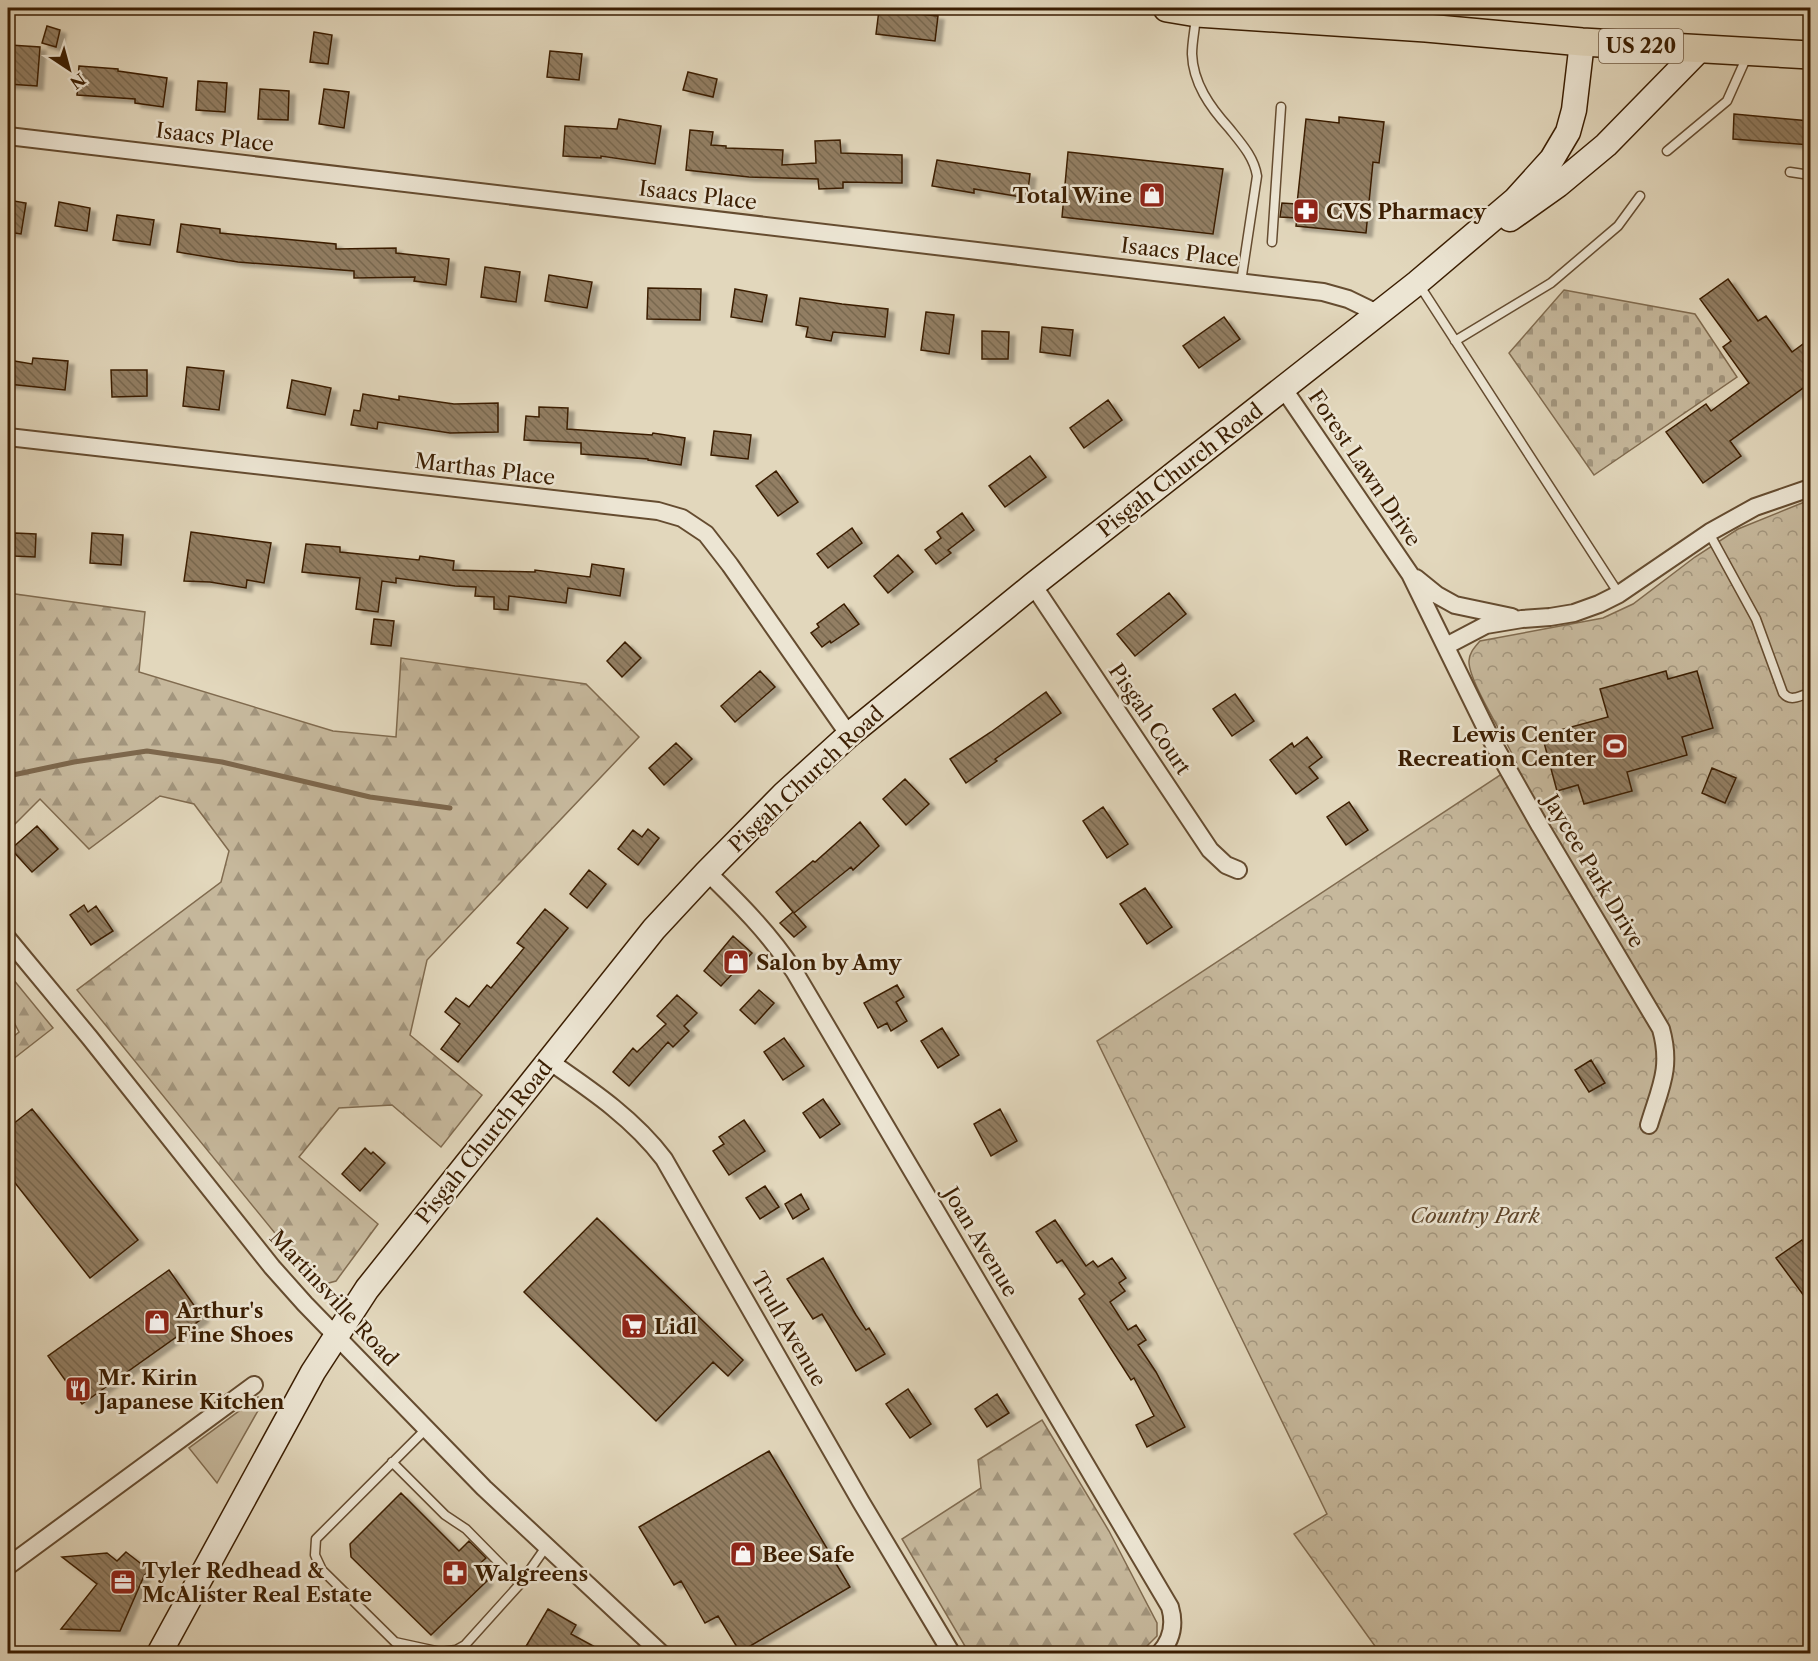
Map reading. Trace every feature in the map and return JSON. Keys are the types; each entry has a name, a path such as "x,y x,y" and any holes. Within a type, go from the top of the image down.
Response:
{"main road":[{"name":"US 220","path":"1167,8 1582,42 1810,55"},
{"name":"Pisgah Church Road","path":"159,1653 313,1372 367,1289 654,929 784,794 849,735 1033,585 1379,314 1515,200 1540,173 1563,142 1574,110 1582,42"},
{"path":"1424,277 1538,201 1573,173 1606,145 1700,49"}],"street":[{"name":"Isaacs Place","path":"8,136 1241,282 1338,295 1379,314"},
{"name":"Forest Lawn Drive","path":"1283,388 1410,574 1446,646 1486,625 1574,613 1599,604 1619,594 1709,533 1755,507 1810,488"},
{"name":"Marthas Place","path":"8,437 658,511 682,518 706,534 730,565 849,735"},
{"name":"Forest Lawn Drive","path":"1410,574 1437,596 1455,605 1522,619"},
{"name":"Pisgah Court","path":"1033,585 1210,850 1226,865 1238,870"},
{"name":"Jaycee Park Drive","path":"1446,646 1510,774 1661,1029 1667,1048 1666,1069 1649,1125"},
{"name":"Joan Avenue","path":"707,872 774,941 794,971 1170,1607 1173,1628 1165,1647 1159,1653"},
{"name":"Martinsville Road","path":"8,939 90,1038 272,1267 336,1337 484,1488 662,1653"},
{"name":"Trull Avenue","path":"549,1061 628,1118 664,1159 861,1502 952,1653"},
{"path":"8,1566 254,1385"}],"lane":[{"path":"1197,10 1192,55 1203,96 1249,154 1255,165 1257,176 1241,282"},
{"path":"1668,151 1727,101 1749,52"},
{"path":"1272,242 1281,107"},
{"path":"1790,172 1810,176"},
{"path":"1455,341 1551,283 1618,226 1640,196"},
{"path":"1424,277 1455,341 1619,594"},
{"path":"1709,533 1756,619 1783,693 1792,699 1810,693"},
{"path":"426,1429 316,1539 315,1555 322,1570 395,1642 441,1653 456,1650 465,1645 520,1584 546,1547"},
{"path":"392,1462 445,1515 466,1529 520,1584"}],"green space":[{"path":"1564,290 1695,314 1737,377 1594,475 1509,353"},
{"name":"Country Park","path":"1810,501 1810,1653 1380,1653 1294,1534 1327,1514 1097,1041 1517,764 1481,697 1470,670 1470,655 1480,641 1603,618 1633,604 1695,557 1738,529"},
{"path":"8,593 145,612 139,672 333,731 396,737 401,658 586,684 639,737 427,960 410,1035 482,1095 441,1147 392,1105 339,1108 299,1157 378,1224 336,1281 318,1286 77,990 221,882 229,851 194,804 160,796 89,849 40,799 8,831"},
{"path":"8,973 53,1028 8,1063 8,1041 19,1032 8,1011"},
{"path":"258,1397 264,1400 217,1483 189,1448"},
{"path":"1042,1420 1109,1531 1157,1623 1157,1636 1140,1653 969,1653 902,1539 981,1488 978,1460"}],"building":[{"path":"879,10 938,16 935,41 876,34"},
{"path":"47,26 60,30 56,47 42,43"},
{"path":"314,32 332,35 328,64 310,62"},
{"path":"10,45 40,47 37,86 8,84"},
{"path":"550,51 582,54 579,80 547,77"},
{"path":"79,66 118,69 118,71 167,78 163,107 135,103 135,99 77,95"},
{"path":"688,72 717,79 713,97 683,90"},
{"path":"198,81 227,83 225,112 196,110"},
{"path":"260,89 289,91 288,120 258,119"},
{"path":"324,89 349,92 344,128 319,124"},
{"path":"1734,114 1810,121 1810,145 1733,139"},
{"name":"CVS Pharmacy","path":"1339,117 1384,122 1379,163 1373,162 1366,233 1296,226 1297,218 1280,217 1282,203 1297,204 1306,119 1339,123"},
{"path":"619,119 661,126 655,164 601,156 601,158 563,156 565,126 617,129"},
{"path":"690,130 713,132 711,145 726,146 726,148 783,150 782,165 816,163 815,141 840,140 841,153 902,155 902,183 843,182 843,188 819,189 818,179 749,177 686,170"},
{"path":"1068,152 1223,169 1213,234 1062,217"},
{"path":"937,160 1030,174 1027,198 974,189 974,193 932,186"},
{"path":"8,200 26,203 21,234 8,232"},
{"path":"59,202 90,208 87,231 55,226"},
{"path":"117,215 154,220 150,245 113,240"},
{"path":"181,224 220,229 220,233 336,244 336,249 396,248 396,253 449,259 446,285 414,281 415,277 354,278 354,271 238,262 177,252"},
{"path":"485,267 520,272 516,302 481,297"},
{"path":"549,275 592,282 587,308 545,301"},
{"path":"1728,279 1758,321 1766,316 1792,352 1810,339 1810,383 1730,441 1741,456 1703,483 1666,432 1706,404 1711,411 1749,383 1723,347 1731,341 1700,299"},
{"path":"648,288 701,289 700,320 647,319"},
{"path":"735,289 767,295 762,322 731,317"},
{"path":"800,298 888,309 885,337 833,332 831,341 806,337 808,327 796,325"},
{"path":"926,312 954,315 949,354 921,350"},
{"path":"1224,317 1240,339 1199,368 1183,346"},
{"path":"1042,327 1073,330 1070,356 1040,352"},
{"path":"982,331 1009,332 1008,359 982,359"},
{"path":"33,358 68,361 65,390 8,384 8,360 32,364"},
{"path":"187,367 224,371 219,410 183,406"},
{"path":"111,370 147,370 147,396 112,397"},
{"path":"292,380 331,388 325,415 287,408"},
{"path":"363,394 399,400 399,396 454,404 498,403 498,432 450,433 378,422 377,429 351,425 354,410 360,411"},
{"path":"1108,400 1122,420 1084,448 1070,428"},
{"path":"539,407 568,408 567,429 652,435 653,433 685,438 681,465 648,459 581,454 581,443 524,440 526,416 539,417"},
{"path":"714,431 751,435 748,459 711,455"},
{"path":"1030,456 1046,477 1005,507 989,486"},
{"path":"776,471 798,502 778,516 756,486"},
{"path":"962,513 974,530 948,550 951,553 936,564 925,550 941,538 937,532"},
{"path":"852,528 862,543 828,568 817,554"},
{"path":"191,532 271,543 264,583 247,580 246,588 210,582 184,581"},
{"path":"15,533 36,534 35,557 14,556"},
{"path":"92,533 123,535 121,565 90,563"},
{"path":"306,544 340,547 340,552 419,560 420,556 454,561 453,570 535,572 535,570 590,577 592,564 624,569 620,596 568,588 566,603 509,596 508,610 494,609 494,597 475,596 476,587 396,578 396,583 382,581 378,612 356,609 360,578 302,572"},
{"path":"898,555 913,572 888,593 874,576"},
{"path":"1169,593 1186,614 1135,656 1117,634"},
{"path":"844,604 859,624 822,647 811,633 819,627 817,624"},
{"path":"374,619 394,621 391,646 371,644"},
{"path":"625,642 641,658 622,677 607,661"},
{"path":"760,671 775,687 735,722 721,706"},
{"name":"Lewis Center Recreation Center","path":"1666,671 1668,679 1697,671 1713,728 1682,737 1687,755 1627,772 1632,791 1584,804 1578,785 1557,791 1542,735 1608,717 1600,689"},
{"path":"1046,692 1061,713 995,759 997,761 966,783 950,759"},
{"path":"1235,694 1254,721 1232,736 1213,709"},
{"path":"1307,737 1322,757 1309,767 1318,778 1296,794 1270,760 1292,743 1294,747"},
{"path":"676,743 692,759 664,785 649,768"},
{"path":"1712,768 1736,778 1725,803 1702,793"},
{"path":"905,779 929,804 906,825 883,799"},
{"path":"1349,802 1368,830 1346,845 1327,817"},
{"path":"1103,807 1128,844 1107,858 1083,821"},
{"path":"860,822 879,846 853,870 851,867 794,913 806,927 794,937 780,923 793,912 776,892 813,861 815,862"},
{"path":"37,826 58,849 32,872 11,849"},
{"path":"648,829 659,838 638,865 618,849 633,830 642,837"},
{"path":"589,870 606,884 587,908 570,894"},
{"path":"1145,888 1172,927 1147,944 1120,904"},
{"path":"84,905 88,912 96,906 113,931 91,945 70,915"},
{"path":"545,909 568,928 458,1062 441,1049 460,1024 445,1012 456,998 469,1007 487,985 491,988 524,948 517,943"},
{"path":"733,936 752,953 721,986 704,971"},
{"path":"897,985 904,997 896,1002 907,1021 891,1031 887,1023 878,1028 864,1003"},
{"path":"759,990 774,1003 755,1024 740,1010"},
{"path":"677,995 697,1013 684,1026 689,1031 673,1047 668,1042 629,1086 613,1072 633,1048 637,1052 666,1024 657,1016"},
{"path":"942,1028 959,1055 938,1068 921,1041"},
{"path":"784,1038 804,1066 783,1080 764,1052"},
{"path":"1591,1060 1605,1083 1589,1092 1575,1070"},
{"path":"823,1099 840,1124 820,1138 803,1113"},
{"path":"32,1109 138,1240 90,1278 8,1174 8,1128"},
{"path":"1000,1109 1017,1141 991,1156 974,1124"},
{"path":"744,1120 765,1151 729,1175 713,1151 724,1144 719,1137"},
{"path":"365,1148 385,1163 360,1191 342,1174"},
{"path":"765,1186 779,1207 760,1219 746,1198"},
{"path":"801,1194 809,1209 793,1219 785,1204"},
{"name":"Lidl","path":"597,1218 743,1360 728,1376 713,1362 656,1421 524,1292"},
{"path":"1055,1220 1086,1266 1093,1261 1098,1267 1112,1258 1126,1278 1119,1283 1125,1291 1110,1302 1128,1330 1136,1325 1146,1340 1138,1345 1156,1372 1185,1427 1147,1447 1136,1425 1154,1416 1134,1378 1131,1380 1079,1299 1085,1294 1062,1260 1057,1263 1036,1232"},
{"path":"1802,1240 1810,1251 1810,1304 1776,1258"},
{"path":"823,1258 856,1315 866,1330 869,1328 885,1354 856,1371 822,1314 813,1319 787,1279"},
{"path":"169,1270 203,1318 82,1404 48,1356"},
{"path":"908,1389 931,1424 910,1438 886,1404"},
{"path":"997,1394 1009,1413 987,1427 975,1409"},
{"name":"Bee Safe","path":"769,1451 850,1587 740,1652 718,1616 705,1623 681,1581 674,1585 639,1527"},
{"name":"Walgreens","path":"401,1493 459,1551 469,1541 486,1558 475,1568 487,1581 431,1635 351,1557 350,1544"},
{"path":"126,1552 149,1570 144,1576 120,1631 61,1629 97,1584 62,1557 107,1553 117,1561"},
{"path":"548,1609 576,1625 571,1634 606,1653 522,1653"}],"waterway":[{"path":"8,776 74,762 147,751 222,762 370,797 450,808"}],"place":[{"name":"Total Wine","path":"1152,195"},
{"name":"CVS Pharmacy","path":"1306,211"},
{"name":"Lewis Center Recreation Center","path":"1615,746"},
{"name":"Salon by Amy","path":"736,962"},
{"name":"Arthur's Fine Shoes","path":"157,1322"},
{"name":"Lidl","path":"634,1326"},
{"name":"Mr. Kirin Japanese Kitchen","path":"78,1389"},
{"name":"Bee Safe","path":"743,1554"},
{"name":"Walgreens","path":"455,1573"},
{"name":"Tyler Redhead & McAlister Real Estate","path":"123,1582"}]}
